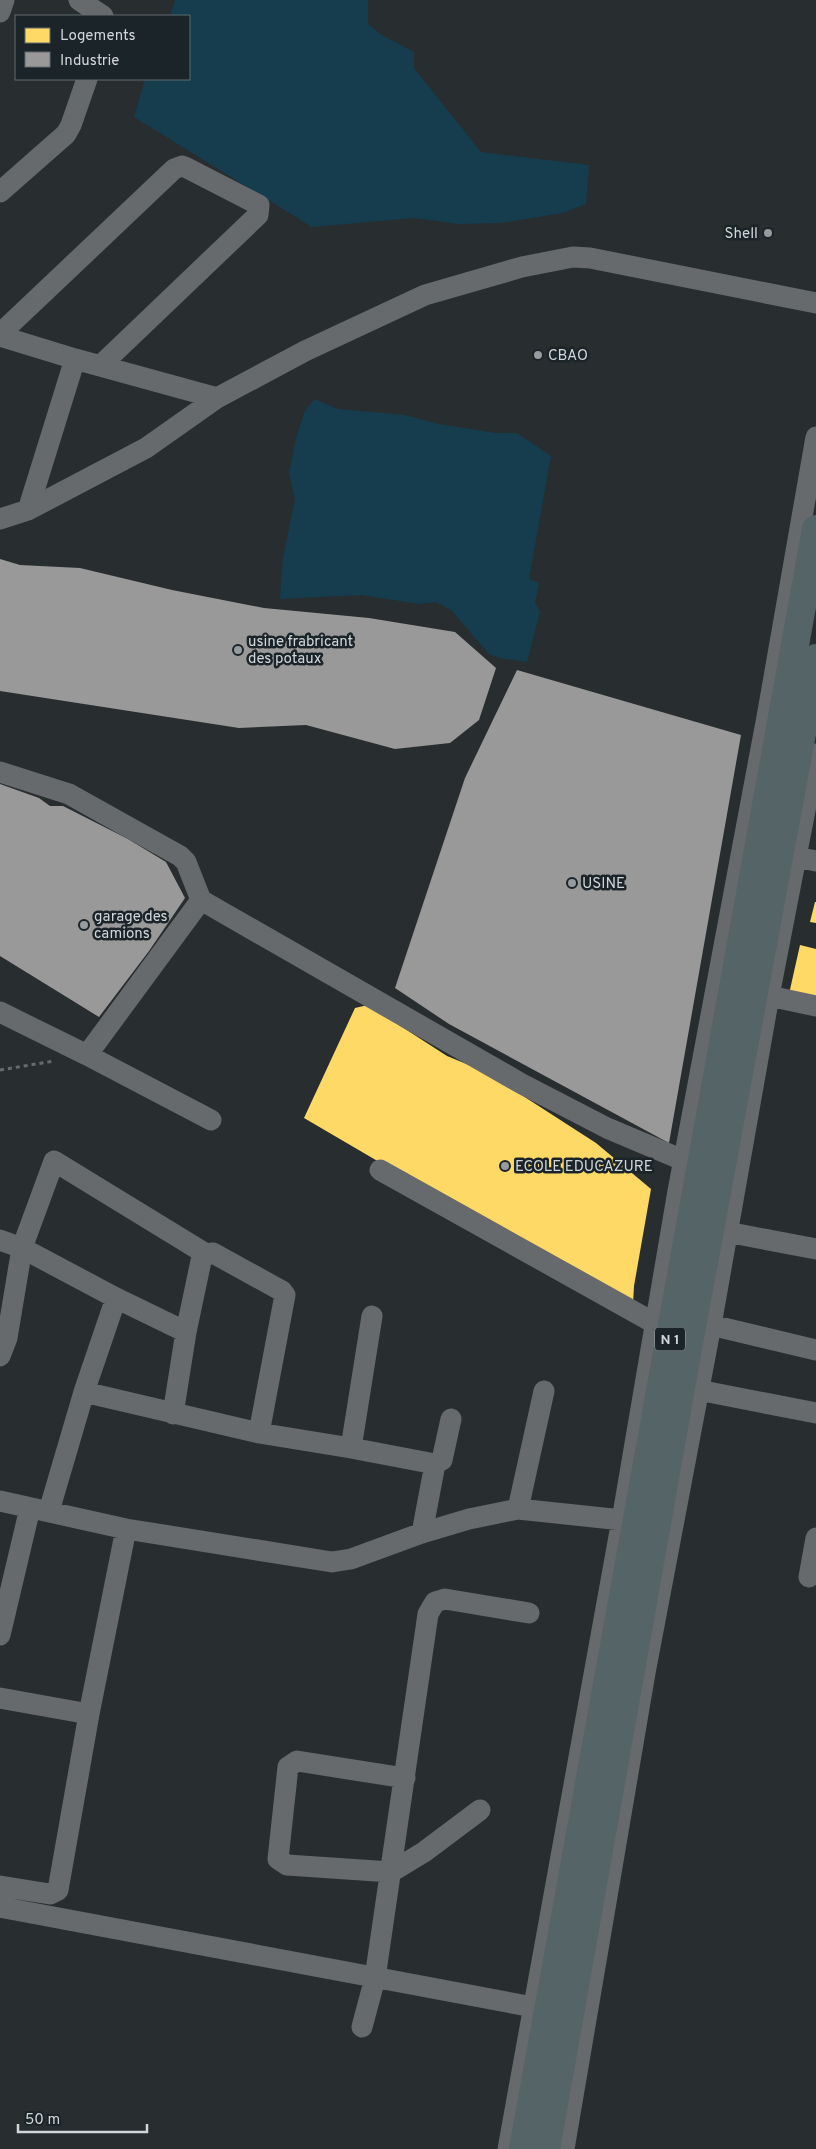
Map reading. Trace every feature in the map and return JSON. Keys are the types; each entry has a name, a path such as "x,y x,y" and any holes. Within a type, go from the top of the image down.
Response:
{"highway":[{"name":"N 1","path":"523,2149 693,1164 801,571 816,529"},
{"name":"N 1","path":"546,2149 689,1344 762,995 816,658"}],"street":[{"path":"0,12 4,0"},
{"path":"79,0 102,15"},
{"path":"0,192 66,134 87,80"},
{"path":"100,366 258,214 259,204 182,166 174,169 0,335 75,359 100,366 217,398"},
{"path":"0,519 28,510 146,448 217,398 305,351 425,295 522,267 573,257 590,258 816,303"},
{"path":"28,510 75,359"},
{"path":"801,571 816,437"},
{"path":"564,2149 645,1673 727,1232 762,995 795,857 816,754"},
{"path":"0,772 69,794 180,856 186,862 201,900 522,1084 607,1128 693,1164 656,1324 508,2149"},
{"path":"795,857 816,861"},
{"path":"87,1055 201,900"},
{"path":"762,995 816,1006"},
{"path":"0,1012 211,1120"},
{"path":"2,1343 22,1248 54,1161 206,1254 213,1253 285,1294 259,1434"},
{"path":"380,1170 656,1324"},
{"path":"727,1232 816,1249"},
{"path":"0,1240 22,1248 116,1298 186,1332"},
{"path":"173,1414 186,1332 201,1261 206,1254"},
{"path":"0,1635 39,1510 84,1392 116,1298"},
{"path":"351,1448 372,1316"},
{"path":"711,1325 816,1350"},
{"path":"698,1390 816,1413"},
{"path":"518,1510 544,1391"},
{"path":"84,1392 259,1434 351,1448 435,1464 442,1460 451,1419"},
{"path":"422,1532 435,1464"},
{"path":"0,1501 126,1529 332,1562 351,1559 422,1532 469,1519 518,1510 622,1520"},
{"path":"0,1886 50,1894 58,1890 89,1714 126,1529"},
{"path":"809,1577 816,1538"},
{"path":"362,2027 375,1978 428,1614 435,1602 445,1599 529,1613"},
{"path":"0,1698 89,1714"},
{"path":"405,1778 297,1761 288,1767 278,1859 287,1865 391,1872 424,1852 480,1810"},
{"path":"0,1907 533,2008"}],"path":[{"path":"0,1070 87,1055"}],"shaded area":[{"path":"175,0 368,0 368,24 382,35 414,52 414,68 481,152 589,165 586,204 563,213 501,223 459,224 414,218 312,227 134,117 145,80 190,80 190,15 170,15"},
{"path":"314,399 338,409 405,415 439,424 496,433 517,433 551,456 529,579 539,583 535,603 540,612 527,662 500,658 489,654 452,611 436,602 419,604 362,595 280,599 283,558 295,499 289,474 296,438 304,413"}],"building: Logements":[{"path":"816,902 816,923 810,922"},
{"path":"800,945 816,949 816,1000 789,994"},
{"name":"ECOLE EDUCAZURE","path":"368,1005 447,1056 486,1072 596,1143 651,1189 634,1286 633,1303 456,1207 304,1118 355,1008"}],"building: Industrie":[{"name":"usine frabricant des potaux","path":"0,559 20,565 80,568 172,590 264,608 369,618 455,632 496,668 479,720 450,743 395,749 306,725 239,728 0,691"},
{"name":"USINE","path":"517,670 741,735 669,1143 449,1024 395,988 465,778"},
{"name":"garage des camions","path":"0,784 39,798 50,806 63,806 128,839 166,862 185,898 149,951 99,1017 0,956"}],"place":[{"name":"Shell","path":"768,233"},
{"name":"CBAO","path":"538,355"},
{"name":"usine frabricant des potaux","path":"238,650"},
{"name":"USINE","path":"572,883"},
{"name":"garage des camions","path":"84,925"},
{"name":"ECOLE EDUCAZURE","path":"505,1166"}]}
